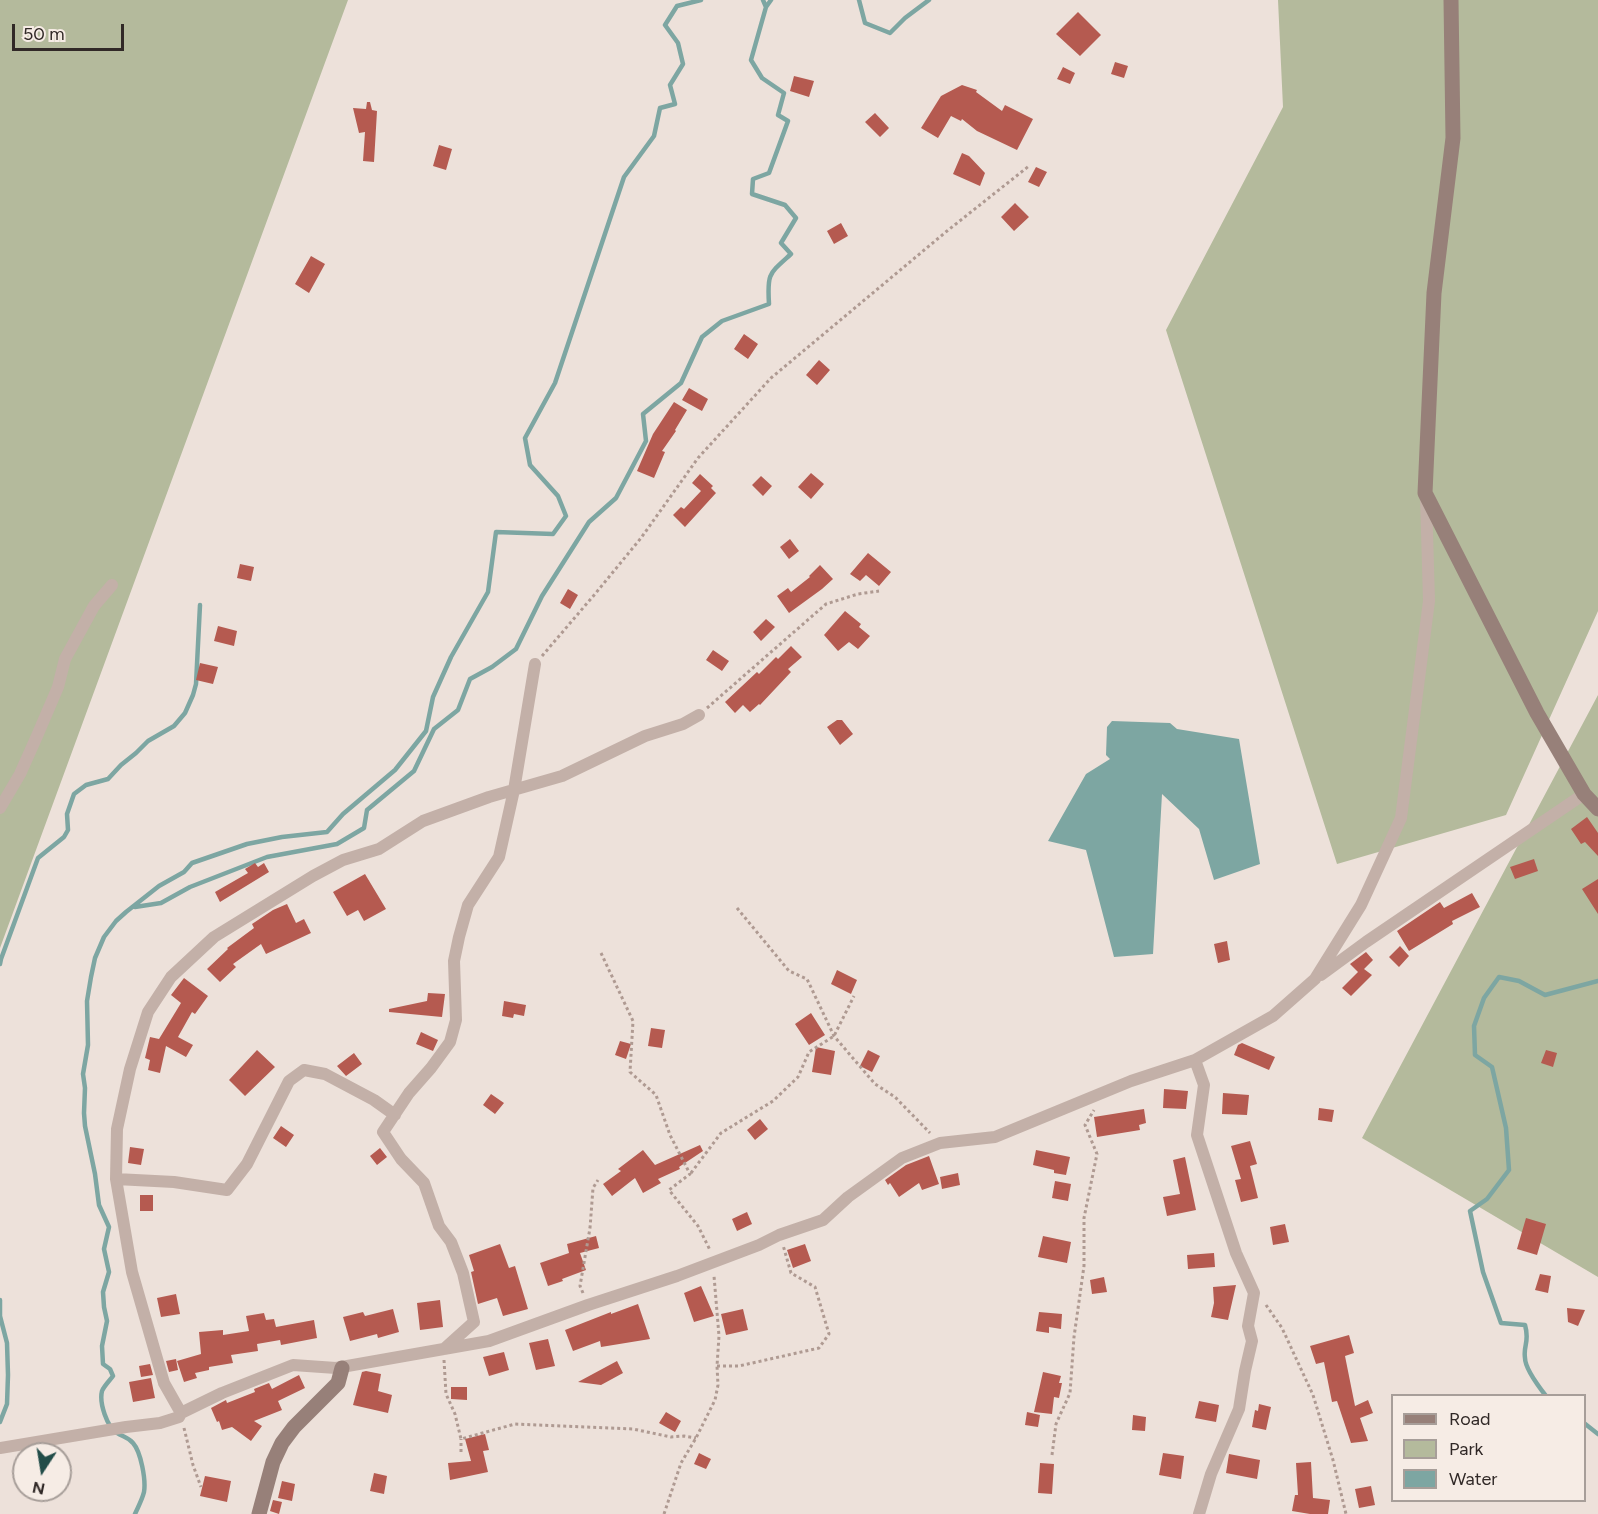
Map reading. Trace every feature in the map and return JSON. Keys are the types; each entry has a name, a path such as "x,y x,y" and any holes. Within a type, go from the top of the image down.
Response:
{"street":[{"path":"1315,979 1361,905 1401,818 1429,601 1425,493 1434,293 1454,138 1450,0"},
{"path":"1425,493 1537,713 1584,794 1598,809"},
{"path":"0,808 20,774 37,736 58,687 65,658 94,606 112,585"},
{"path":"443,1350 474,1322 463,1273 451,1242 439,1226 424,1183 401,1159 383,1132 409,1093 450,1042 456,1020 454,961 459,937 468,905 499,856 514,790 536,664"},
{"path":"181,1413 164,1383 132,1272 116,1179 117,1129 130,1069 148,1012 171,977 214,937 313,876 344,860 379,849 423,821 562,776 645,736 683,724 699,715"},
{"path":"0,1448 179,1418 181,1413 222,1393 293,1365 342,1368 489,1341 717,1262 779,1235 823,1220 848,1197 902,1158 939,1143 994,1137 1131,1081 1195,1059 1273,1017 1315,979 1366,942 1584,794"},
{"path":"1195,1059 1204,1085 1197,1135 1236,1253 1254,1293 1248,1326 1252,1341 1239,1409 1211,1474 1199,1514"},
{"path":"116,1179 174,1182 227,1190 247,1164 289,1081 304,1070 325,1074 374,1100 395,1115"},
{"path":"259,1514 273,1462 282,1443 294,1427 338,1383 342,1368"}],"path":[{"path":"536,664 641,538 698,458 771,378 947,231 1029,166"},
{"path":"699,715 826,604 858,594 879,591"},
{"path":"737,908 789,971 807,979 834,1036 875,1084 895,1097 939,1143"},
{"path":"601,953 633,1021 630,1072 656,1095 670,1135 690,1174"},
{"path":"664,1514 681,1463 715,1400 719,1336 714,1273 717,1262 698,1226 669,1190 690,1174 722,1133 773,1101 798,1077 809,1052 834,1036 854,996"},
{"path":"1052,1455 1056,1424 1070,1393 1074,1336 1084,1266 1084,1218 1097,1154 1085,1125 1106,1091"},
{"path":"588,1305 580,1286 590,1228 593,1188 598,1180"},
{"path":"717,1366 739,1365 819,1348 829,1334 815,1287 791,1273 779,1235"},
{"path":"1254,1293 1268,1307 1282,1328 1313,1395 1333,1460 1346,1514"},
{"path":"443,1350 446,1394 455,1414 461,1439 461,1452"},
{"path":"181,1413 187,1444 201,1487"},
{"path":"461,1439 515,1424 633,1429 671,1437 696,1438"}],"green space":[{"path":"0,0 348,0 0,948"},
{"path":"1278,0 1598,0 1598,611 1506,815 1337,864 1166,330 1283,107"},
{"path":"1598,695 1598,1277 1362,1138"}],"water":[{"path":"1112,721 1170,723 1177,729 1239,739 1260,864 1214,880 1199,829 1162,794 1153,954 1114,957 1086,850 1048,841 1086,774 1110,759 1106,755 1107,727"}],"building":[{"path":"1078,12 1101,35 1080,56 1056,34"},
{"path":"1115,62 1128,66 1124,78 1111,74"},
{"path":"1063,67 1075,73 1070,84 1057,79"},
{"path":"794,76 814,81 809,97 790,91"},
{"path":"962,85 977,90 976,92 1002,111 1005,105 1033,119 1017,150 977,131 962,119 961,121 951,116 938,138 921,128 941,96"},
{"path":"367,102 370,102 372,110 377,111 374,162 363,161 365,132 359,133 353,108 366,109"},
{"path":"875,113 889,128 880,137 865,122"},
{"path":"439,145 452,149 446,170 433,166"},
{"path":"962,153 969,156 985,173 980,186 953,174"},
{"path":"1036,167 1047,172 1039,187 1028,182"},
{"path":"1015,203 1029,217 1014,231 1001,217"},
{"path":"841,223 848,236 834,244 827,231"},
{"path":"311,256 325,264 309,293 295,284"},
{"path":"744,334 758,344 748,359 734,349"},
{"path":"819,360 830,370 817,385 806,375"},
{"path":"689,388 708,399 702,411 682,400"},
{"path":"674,402 687,410 662,451 665,452 654,478 637,471 653,434"},
{"path":"811,473 824,484 811,499 798,487"},
{"path":"700,474 713,486 711,488 716,493 685,527 673,515 681,507 684,509 701,491 692,483"},
{"path":"761,476 772,486 763,496 752,485"},
{"path":"790,539 799,551 789,559 780,547"},
{"path":"868,553 891,572 879,586 866,575 860,581 850,574"},
{"path":"240,564 254,567 251,581 237,578"},
{"path":"820,565 833,579 789,613 777,596 788,588 791,592 810,577"},
{"path":"568,589 578,595 570,609 560,603"},
{"path":"845,611 861,624 859,627 870,636 858,649 849,642 838,651 824,635"},
{"path":"766,619 775,627 761,641 753,632"},
{"path":"218,626 237,631 234,646 214,641"},
{"path":"791,646 802,657 788,669 791,672 760,705 750,712 743,705 735,713 725,702 757,672 759,674"},
{"path":"713,650 729,661 722,671 706,660"},
{"path":"200,663 218,667 213,684 196,680"},
{"path":"837,720 842,720 853,734 840,745 827,727"},
{"path":"1587,817 1598,833 1598,856 1585,842 1581,844 1571,829"},
{"path":"1534,859 1538,871 1515,879 1510,867"},
{"path":"255,863 258,867 264,863 269,872 220,902 215,892 248,873 245,869"},
{"path":"365,874 386,909 364,921 358,910 347,916 333,892"},
{"path":"1598,879 1598,914 1582,889"},
{"path":"1472,893 1480,907 1452,921 1453,924 1409,951 1397,931 1440,902 1444,908"},
{"path":"287,904 296,923 304,919 311,933 266,954 261,944 233,964 236,967 220,982 207,969 227,948 254,928 252,924"},
{"path":"1227,941 1230,960 1218,963 1214,944"},
{"path":"1400,946 1409,956 1399,967 1389,957"},
{"path":"1366,952 1373,960 1364,969 1372,975 1351,996 1342,988 1358,972 1350,964"},
{"path":"837,970 857,980 851,994 831,984"},
{"path":"184,978 208,996 195,1014 192,1012 178,1037 193,1045 186,1057 166,1046 160,1073 148,1070 150,1060 145,1058 150,1037 159,1039 181,1003 171,995"},
{"path":"428,993 445,994 442,1017 389,1012 389,1009 427,1001"},
{"path":"504,1001 526,1005 524,1016 514,1014 513,1018 502,1016"},
{"path":"811,1013 825,1035 809,1045 795,1024"},
{"path":"651,1028 665,1030 662,1048 648,1046"},
{"path":"421,1032 438,1040 433,1051 416,1044"},
{"path":"620,1041 631,1044 626,1059 615,1055"},
{"path":"1242,1043 1275,1057 1269,1070 1234,1055 1238,1045"},
{"path":"816,1047 835,1051 831,1075 812,1072"},
{"path":"257,1050 275,1067 245,1096 229,1080"},
{"path":"868,1050 880,1056 872,1072 860,1066"},
{"path":"1546,1050 1557,1053 1553,1067 1541,1063"},
{"path":"354,1053 362,1064 346,1076 337,1066"},
{"path":"1164,1089 1188,1091 1186,1109 1163,1108"},
{"path":"1223,1093 1249,1095 1247,1115 1222,1114"},
{"path":"491,1094 504,1103 495,1114 483,1105"},
{"path":"1319,1108 1334,1110 1332,1122 1318,1120"},
{"path":"1144,1109 1146,1123 1139,1125 1140,1130 1097,1137 1094,1117"},
{"path":"760,1119 768,1129 755,1140 747,1130"},
{"path":"281,1126 294,1135 286,1147 273,1138"},
{"path":"1250,1141 1257,1164 1250,1166 1258,1198 1241,1202 1235,1180 1241,1179 1231,1146"},
{"path":"700,1145 703,1151 679,1167 680,1169 658,1179 661,1183 643,1193 635,1178 612,1196 603,1184 643,1150 655,1165"},
{"path":"130,1147 144,1149 141,1165 128,1163"},
{"path":"380,1148 387,1157 377,1165 370,1156"},
{"path":"1036,1150 1070,1157 1066,1175 1033,1165"},
{"path":"929,1156 939,1184 922,1190 919,1183 899,1197 890,1183 888,1185 885,1180 906,1165"},
{"path":"1185,1157 1196,1210 1167,1216 1163,1197 1180,1194 1173,1160"},
{"path":"958,1173 960,1185 942,1189 940,1177"},
{"path":"1055,1181 1071,1184 1068,1201 1052,1198"},
{"path":"140,1195 153,1195 153,1211 140,1211"},
{"path":"747,1212 752,1224 737,1231 732,1219"},
{"path":"1526,1218 1546,1224 1537,1255 1517,1249"},
{"path":"1285,1224 1289,1242 1273,1245 1270,1227"},
{"path":"596,1236 599,1248 580,1253 586,1270 548,1286 540,1263 569,1253 567,1244"},
{"path":"1043,1236 1071,1242 1067,1263 1038,1257"},
{"path":"500,1244 509,1268 515,1266 528,1309 503,1316 497,1298 478,1304 471,1272 474,1271 469,1255"},
{"path":"805,1244 811,1261 793,1268 787,1250"},
{"path":"1214,1253 1215,1267 1188,1269 1187,1255"},
{"path":"1540,1274 1551,1276 1548,1293 1535,1290"},
{"path":"1104,1277 1107,1292 1092,1294 1090,1280"},
{"path":"1236,1285 1228,1320 1211,1317 1214,1303 1213,1287"},
{"path":"701,1286 714,1316 694,1322 684,1293"},
{"path":"176,1294 180,1314 161,1317 157,1298"},
{"path":"440,1300 443,1327 420,1330 417,1303"},
{"path":"638,1304 650,1339 601,1347 600,1341 573,1351 565,1330"},
{"path":"1567,1308 1585,1310 1578,1326 1568,1322"},
{"path":"393,1309 399,1332 378,1338 377,1334 350,1341 343,1317 363,1312 365,1316"},
{"path":"743,1309 748,1330 726,1335 721,1314"},
{"path":"1039,1312 1062,1314 1061,1329 1049,1327 1049,1333 1036,1331"},
{"path":"264,1313 266,1320 274,1319 276,1327 314,1320 317,1338 281,1345 280,1340 257,1344 258,1351 231,1355 233,1363 209,1367 209,1370 195,1373 197,1378 184,1382 177,1361 201,1354 199,1332 223,1330 223,1335 249,1331 246,1316"},
{"path":"1349,1335 1354,1353 1345,1356 1355,1406 1368,1400 1373,1413 1360,1418 1368,1441 1351,1443 1337,1401 1332,1402 1324,1362 1316,1364 1310,1346"},
{"path":"548,1339 555,1366 536,1370 529,1343"},
{"path":"504,1352 509,1370 489,1376 483,1357"},
{"path":"176,1359 178,1370 169,1372 166,1361"},
{"path":"617,1361 623,1373 601,1385 578,1382"},
{"path":"150,1364 153,1375 141,1377 139,1366"},
{"path":"362,1372 381,1374 378,1391 392,1395 388,1413 353,1405"},
{"path":"1043,1372 1061,1376 1059,1398 1054,1397 1052,1414 1034,1412"},
{"path":"299,1375 305,1388 278,1401 282,1410 254,1421 262,1426 251,1441 232,1427 222,1430 211,1408 226,1400 227,1403 255,1392 254,1389 269,1383 272,1389"},
{"path":"151,1378 155,1398 133,1402 129,1382"},
{"path":"451,1387 467,1387 467,1400 451,1399"},
{"path":"1199,1401 1219,1405 1216,1422 1195,1418"},
{"path":"1259,1404 1271,1407 1266,1430 1252,1427 1255,1410 1258,1411"},
{"path":"666,1412 681,1421 675,1432 659,1423"},
{"path":"1027,1412 1040,1415 1038,1427 1025,1425"},
{"path":"1133,1415 1146,1417 1145,1431 1132,1430"},
{"path":"485,1434 489,1450 483,1451 488,1472 450,1480 448,1463 471,1461 465,1439"},
{"path":"699,1453 711,1459 706,1469 694,1464"},
{"path":"1163,1453 1184,1456 1181,1479 1159,1475"},
{"path":"1229,1454 1260,1460 1257,1479 1226,1473"},
{"path":"1311,1462 1313,1498 1330,1500 1328,1514 1292,1511 1295,1495 1298,1495 1296,1463"},
{"path":"1040,1463 1054,1464 1052,1494 1038,1493"},
{"path":"374,1473 387,1476 384,1494 370,1491"},
{"path":"205,1476 231,1481 227,1502 200,1496"},
{"path":"282,1481 295,1484 292,1501 278,1498"},
{"path":"1371,1486 1375,1505 1359,1508 1355,1489"},
{"path":"273,1500 282,1502 279,1514 270,1511"}],"waterway":[{"path":"135,1514 144,1492 141,1459 133,1443 110,1426 101,1396 113,1376 110,1369 103,1364 102,1346 107,1321 103,1292 109,1272 104,1249 109,1227 99,1205 85,1126 83,1074 88,1045 87,1001 95,958 104,937 116,921 159,886 184,872 192,863 247,844 327,832 343,814 395,770 426,731 433,697 451,657 488,592 496,532 553,534 566,516 558,496 530,465 525,438 555,383 624,177 654,136 660,108 675,104 670,85 683,64 678,43 665,25 677,6 701,0"},
{"path":"763,0 766,7 771,0"},
{"path":"859,0 865,23 890,33 929,0"},
{"path":"135,907 161,903 190,887 267,857 337,844 364,828 367,810 414,771 434,729 458,710 470,679 492,667 516,649 542,596 589,522 616,498 646,441 643,414 681,383 702,337 722,321 769,304 769,280 774,270 791,254 781,243 796,218 785,205 752,194 753,179 769,173 788,121 778,115 784,93 762,78 751,60 766,7"},
{"path":"0,964 38,858 64,837 68,830 67,814 74,794 86,785 108,779 148,741 174,726 185,713 196,684 200,605"},
{"path":"1545,1394 1527,1367 1525,1325 1501,1323 1483,1272 1470,1211 1487,1199 1509,1170 1506,1128 1492,1067 1475,1055 1474,1026 1484,998 1499,977 1519,981 1545,995 1598,981"},
{"path":"0,1300 0,1316 7,1343 8,1375 7,1404 0,1422"},
{"path":"1586,1425 1598,1434"}]}
